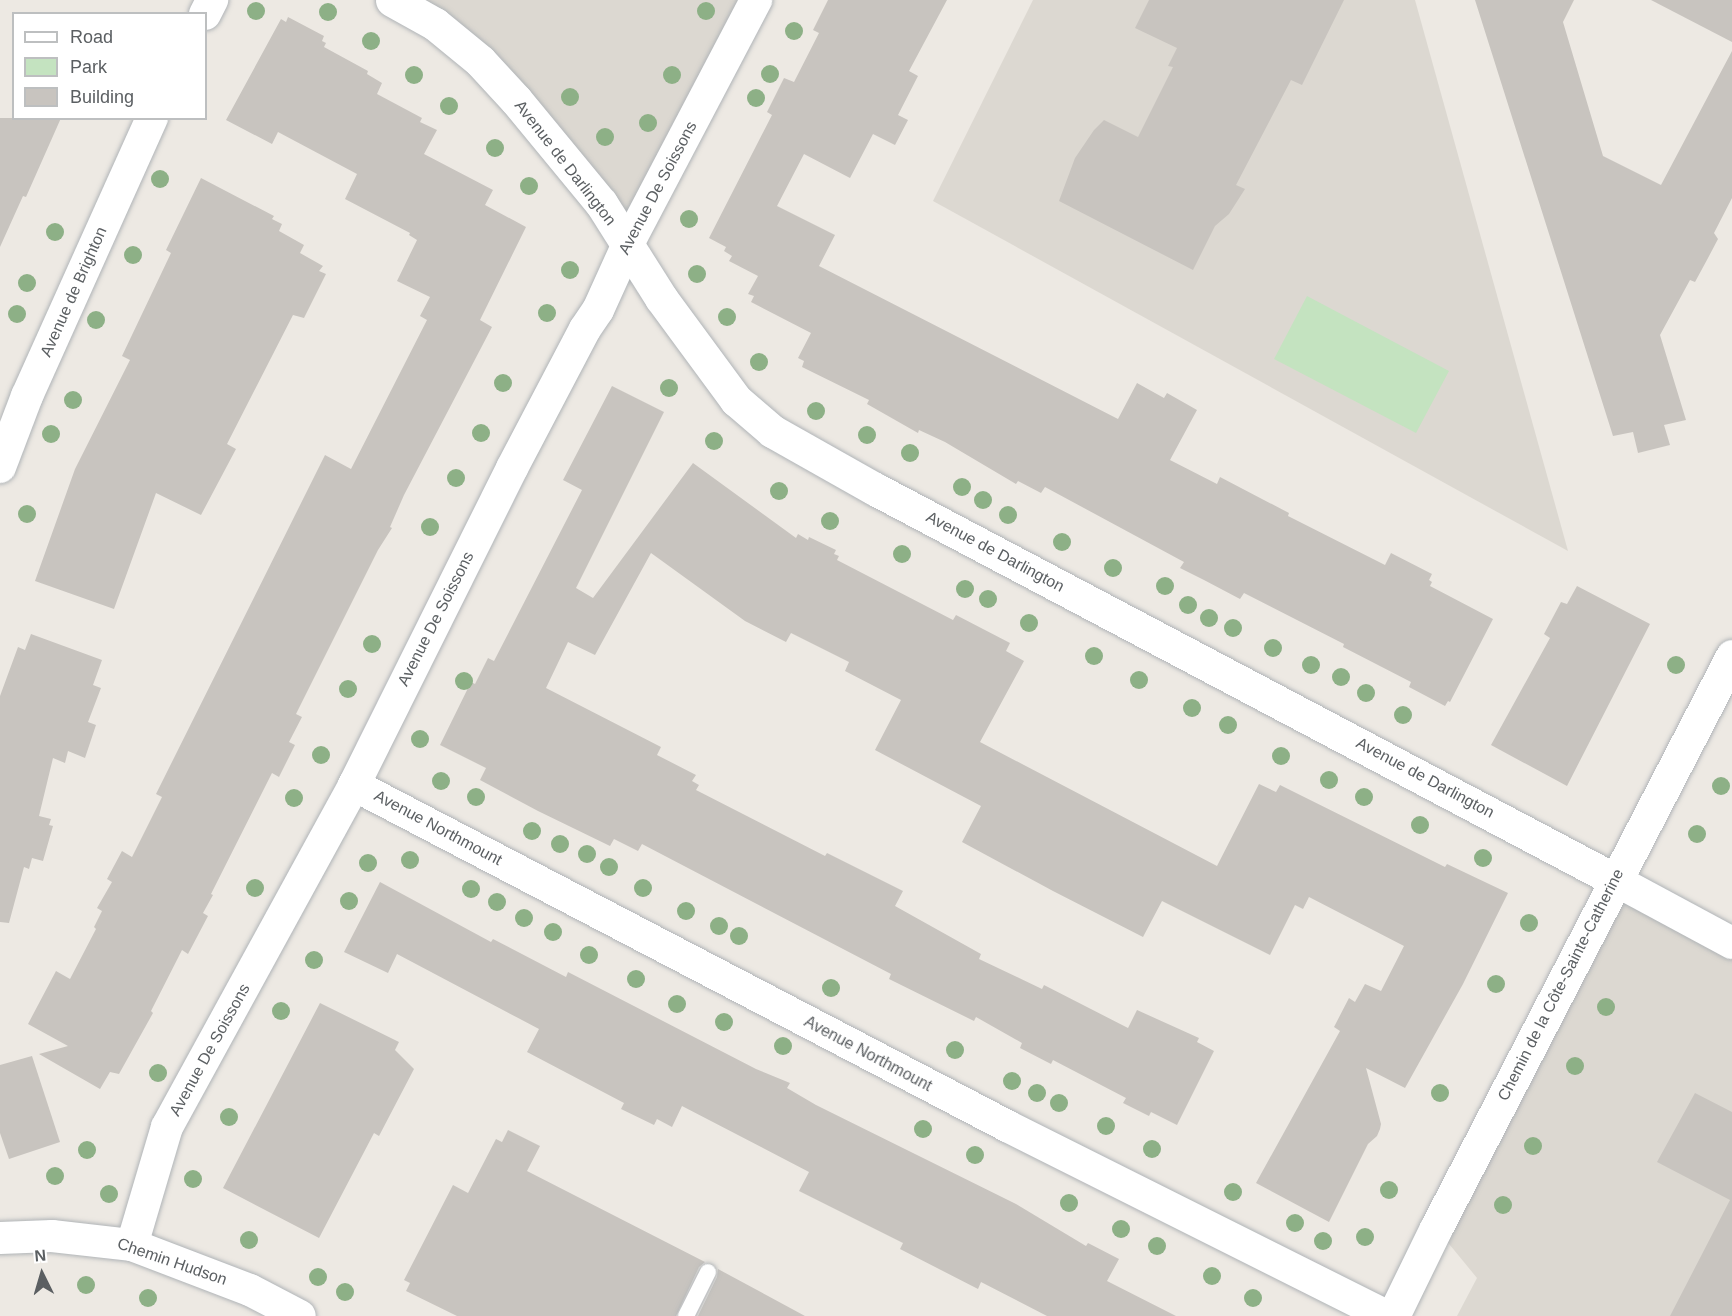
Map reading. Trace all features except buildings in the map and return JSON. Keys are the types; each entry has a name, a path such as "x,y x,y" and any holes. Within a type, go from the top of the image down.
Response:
{"street":[{"name":"Avenue de Darlington","path":"392,0 435,24 480,61 516,100 601,203 661,298 736,400 772,431 875,489 1732,943"},
{"name":"Avenue De Soissons","path":"132,1245 167,1127 354,785 512,468 585,329 598,310 628,244 756,0"},
{"name":"Avenue de Brighton","path":"0,467 27,396 151,120"},
{"name":"Chemin de la Côte-Sainte-Catherine","path":"1393,1316 1732,656"},
{"name":"Avenue Northmount","path":"354,785 997,1121 1386,1316"},
{"name":"Chemin Hudson","path":"0,1238 52,1236 132,1245 250,1290 300,1316"}],"lane":[{"path":"686,1316 708,1272"}],"shaded area":[{"path":"410,0 751,0 629,239"},
{"path":"1033,0 1415,0 1568,551 933,201"},
{"path":"1615,880 1732,945 1732,1316 1457,1316 1477,1278 1436,1228"}],"green space":[{"path":"1307,296 1449,371 1416,433 1274,359"}]}
